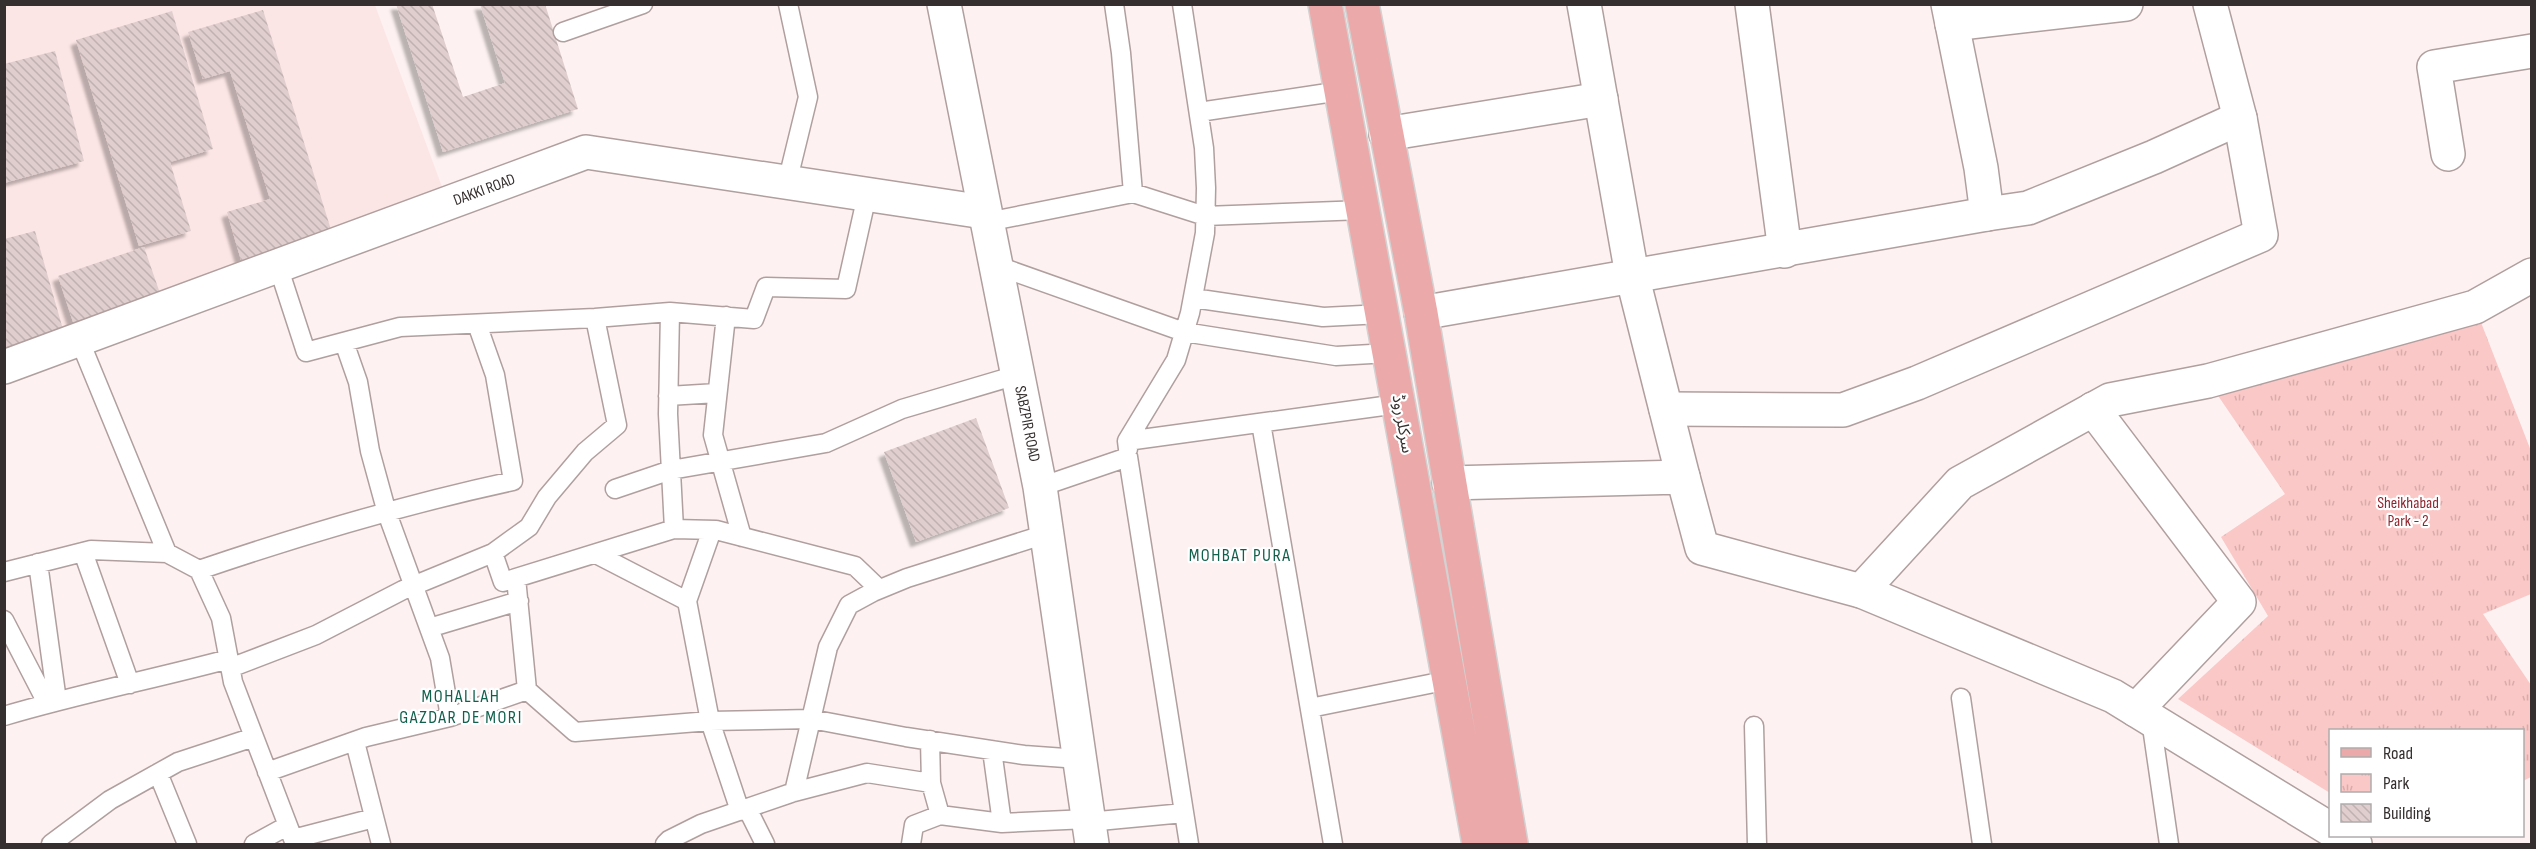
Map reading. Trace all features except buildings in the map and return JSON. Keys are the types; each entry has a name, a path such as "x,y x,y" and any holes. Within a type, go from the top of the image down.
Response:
{"main road":[{"name":"سرکلر روڈ","path":"1325,4 1479,844"},
{"path":"1362,4 1421,313 1511,844"},
{"path":"1413,483 1449,483"}],"street":[{"name":"SABZPIR ROAD","path":"944,4 1040,487 1089,829"},
{"path":"1584,4 1632,275 1702,548 1861,591 2113,696 2329,828"},
{"path":"1752,4 1785,251"},
{"path":"1987,214 1981,168 1950,14 2126,4"},
{"path":"1666,409 1843,410 1917,383 2261,235 2240,118 2210,4"},
{"path":"2448,154 2434,68 2532,51"},
{"path":"1386,134 1601,99"},
{"path":"1421,313 2028,208 2154,157 2240,118"},
{"name":"DAKKI ROAD","path":"4,367 586,152 867,195 986,217"},
{"path":"1861,591 1960,483 2110,400 2208,381 2475,307 2532,275"},
{"path":"2093,409 2239,602 2144,715"},
{"path":"1449,483 1683,477"}],"lane":[{"path":"563,32 643,4"},
{"path":"787,183 808,97 788,4"},
{"path":"1114,4 1121,53 1133,194"},
{"path":"1182,4 1204,148 1205,233 1193,298 1176,360 1128,449 1189,844"},
{"path":"1199,112 1341,91"},
{"path":"986,217 1133,194 1205,216 1363,210"},
{"path":"278,266 306,352 400,327 595,318 669,312 754,319 766,287 846,289 867,195"},
{"path":"995,265 1184,332 1336,356 1389,353"},
{"path":"1193,298 1323,317 1382,314"},
{"path":"669,312 668,396 674,529"},
{"path":"726,316 713,435 742,537"},
{"path":"4,716 130,684 230,664 316,635 413,586 493,553 529,527 547,496 585,452 617,425 595,318"},
{"path":"199,570 285,541 458,493 513,481 495,375 477,324"},
{"path":"79,339 167,553"},
{"path":"344,342 358,382 370,451 387,513 440,658 450,717"},
{"path":"615,489 671,471 826,443 902,409 1017,375"},
{"path":"668,396 717,393"},
{"path":"1040,487 1128,449 1261,423 1398,404"},
{"path":"1261,423 1333,844"},
{"path":"493,553 503,582 674,529 712,530 855,566 879,589"},
{"path":"712,530 687,602 710,721 744,809 765,844"},
{"path":"794,792 828,648 849,605 879,589 907,578 1046,534"},
{"path":"4,572 91,550 167,553 199,570 221,618 230,664 291,837"},
{"path":"83,552 130,684"},
{"path":"596,554 687,602"},
{"path":"38,563 52,702"},
{"path":"516,578 527,690 575,732 710,721 811,719 992,750 1079,759"},
{"path":"429,628 519,601"},
{"path":"4,620 52,702"},
{"path":"1310,708 1449,680"},
{"path":"267,772 355,742 450,717 527,690"},
{"path":"1961,698 1982,844"},
{"path":"2144,715 2169,844"},
{"path":"1754,726 1757,844"},
{"path":"51,844 110,800 158,772 178,762 254,737"},
{"path":"930,740 931,783 940,815"},
{"path":"355,742 381,844"},
{"path":"992,750 1002,823"},
{"path":"158,772 187,844"},
{"path":"665,844 701,824 794,792 867,773 931,783"},
{"path":"911,844 914,825 940,815 1002,823 1089,829 1184,813"},
{"path":"254,844 374,818"}],"shaded area":[{"path":"5,5 375,5 448,203 5,367"}],"green space":[{"name":"Sheikhabad Park - 2","path":"2475,307 2531,451 2531,594 2483,614 2531,685 2531,777 2524,780 2524,729 2329,729 2329,792 2178,699 2268,616 2221,537 2285,494 2208,381"}],"district":[{"name":"MOHBAT PURA","path":"1240,555"},
{"name":"MOHALLAH GAZDAR DE MORI","path":"461,706"}]}
